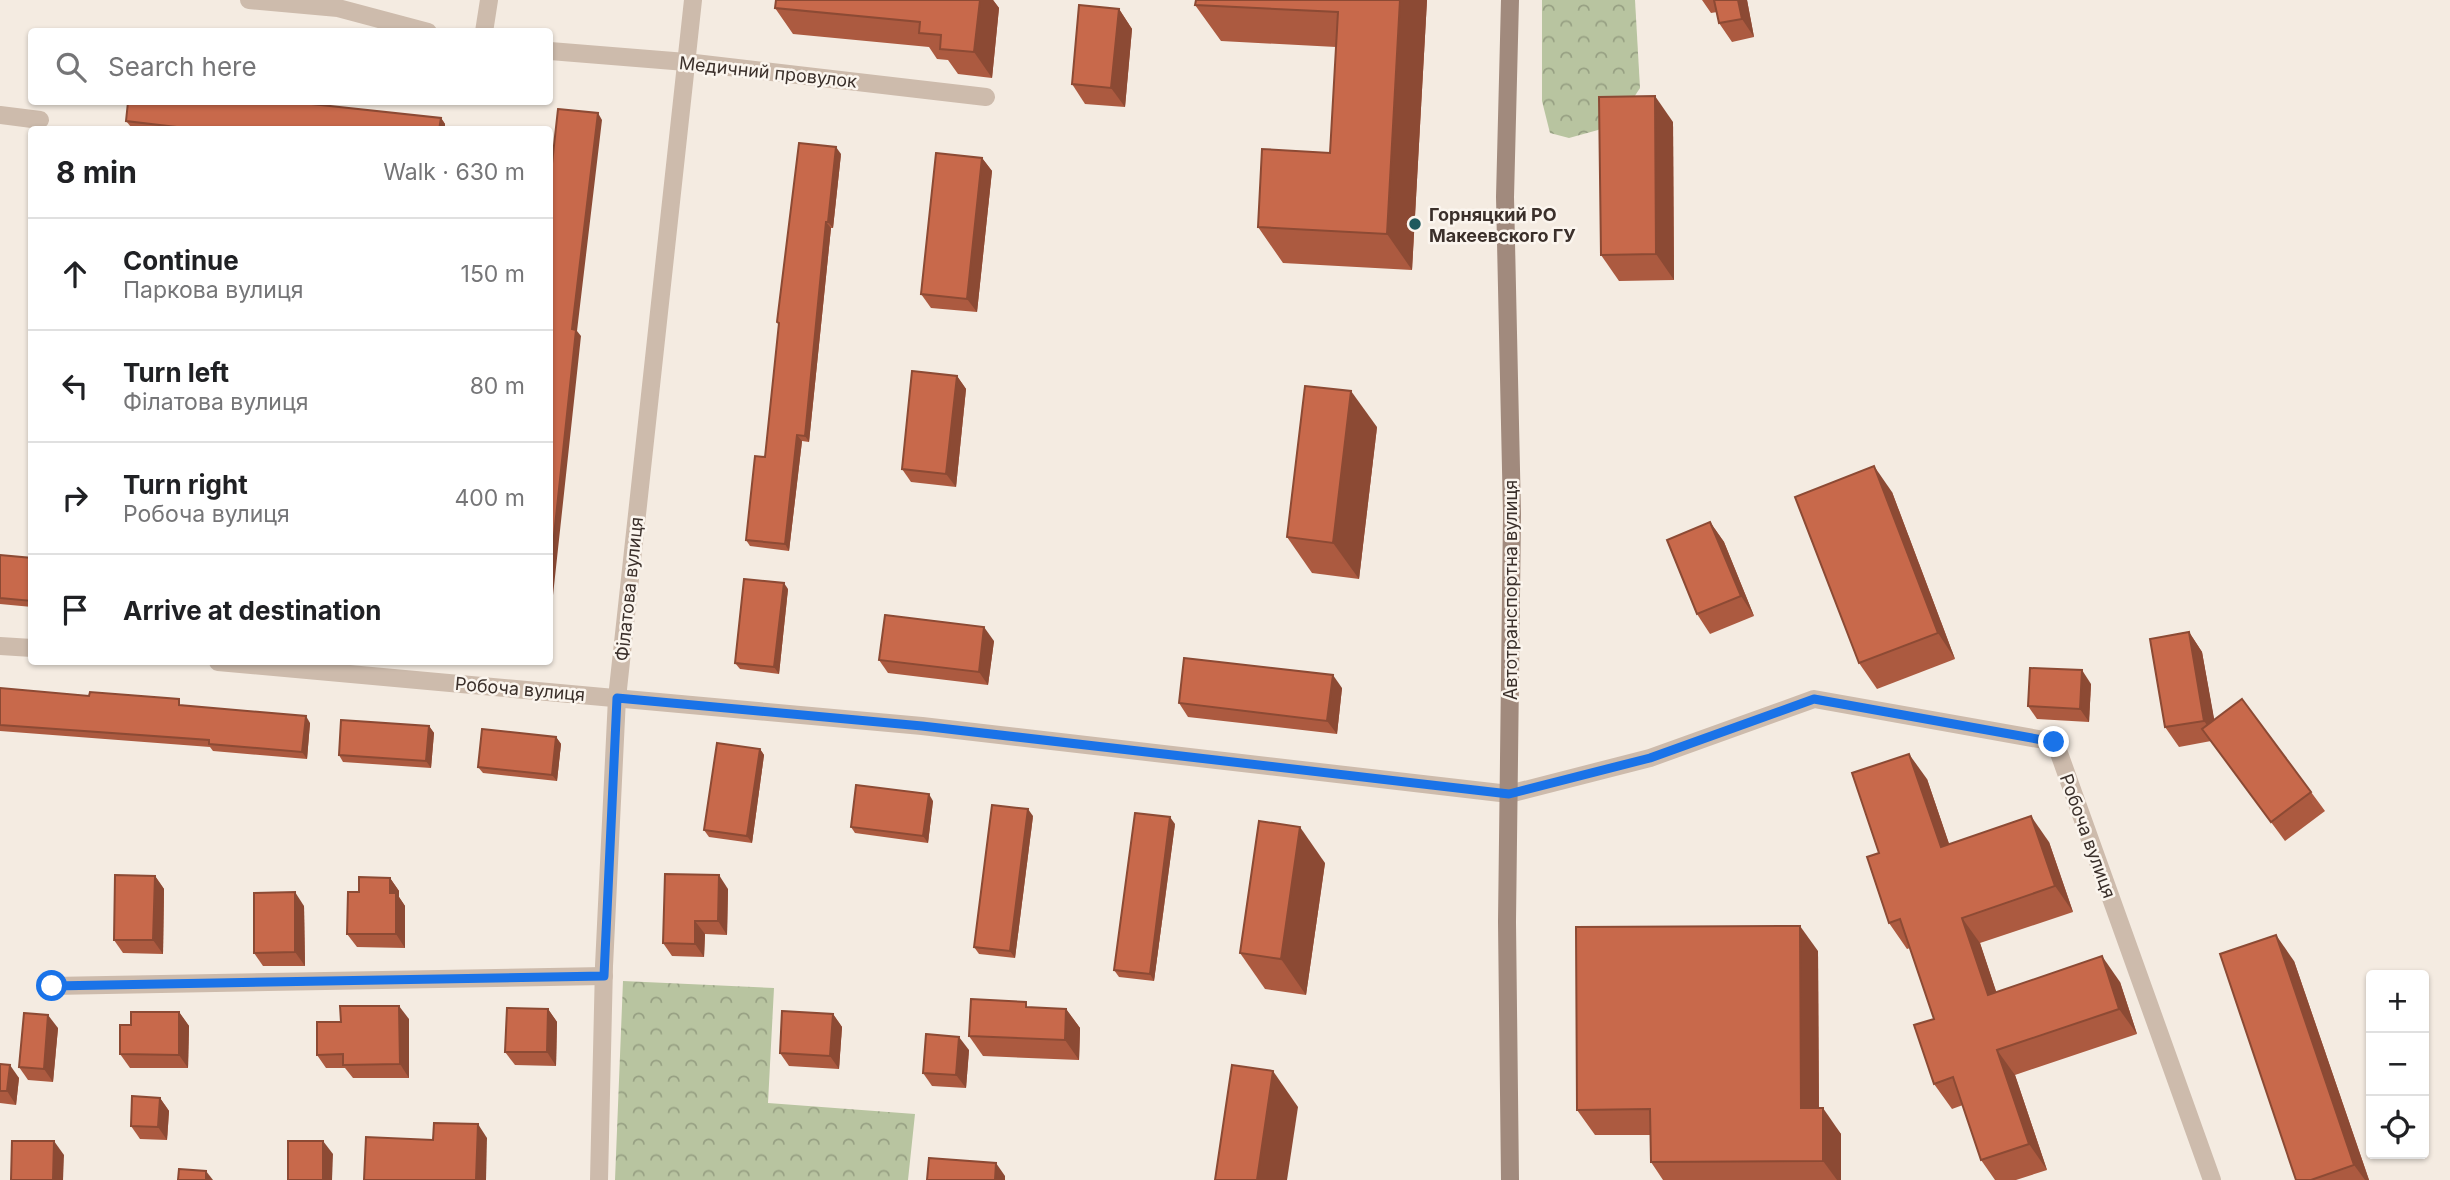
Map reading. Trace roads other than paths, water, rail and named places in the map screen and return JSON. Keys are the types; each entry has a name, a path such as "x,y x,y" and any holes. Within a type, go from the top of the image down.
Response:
{"main road":[{"name":"Автотранспортна вулиця","path":"1510,0 1505,197 1511,514 1510,1180"}],"street":[{"path":"249,0 338,8 413,28"},
{"path":"485,28 489,0"},
{"name":"Філатова вулиця","path":"599,1180 604,976 617,698 693,0"},
{"name":"Медичний провулок","path":"553,51 686,62 986,97"},
{"path":"0,115 40,120"},
{"path":"0,646 28,648"},
{"name":"Робоча вулиця","path":"251,665 922,726 1509,794 1650,758 1814,699 2054,742 2212,1180"},
{"path":"52,986 604,976"}],"place":[{"name":"Горняцкий РО Макеевского ГУ","path":"1415,224"}]}
